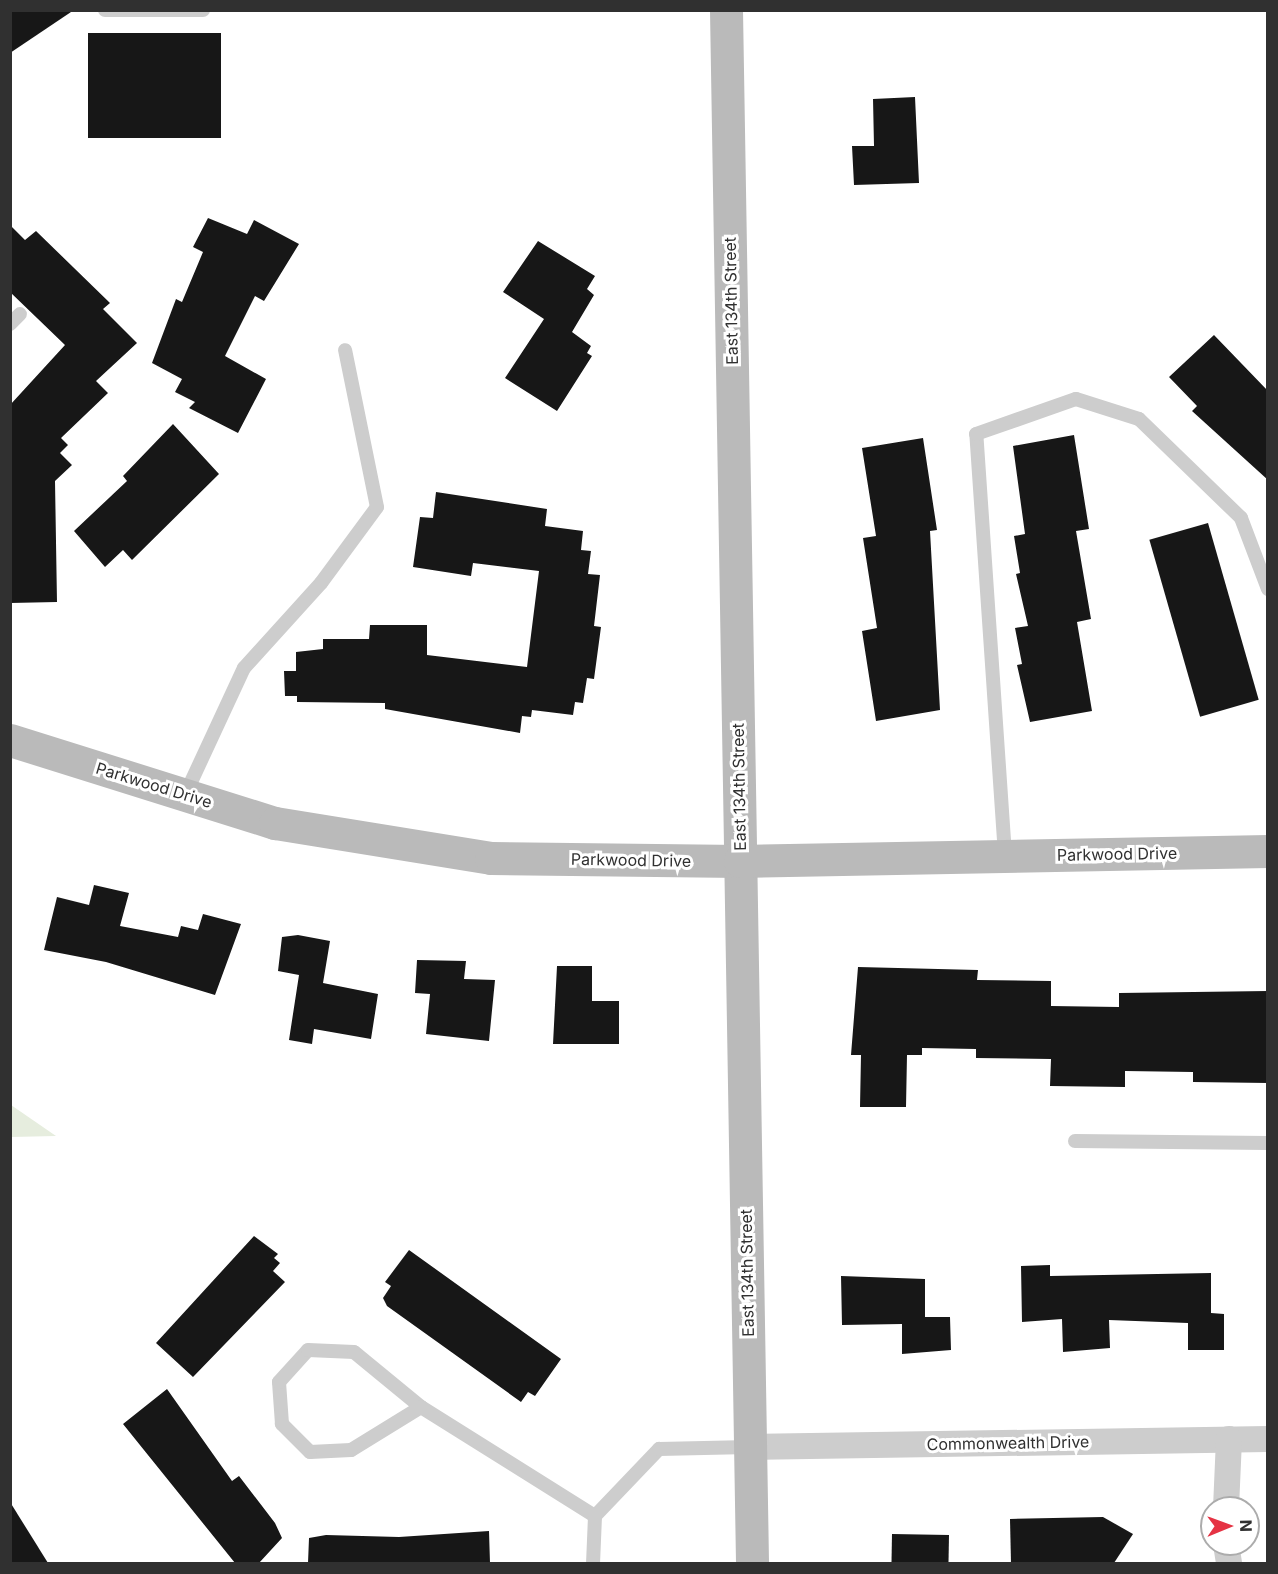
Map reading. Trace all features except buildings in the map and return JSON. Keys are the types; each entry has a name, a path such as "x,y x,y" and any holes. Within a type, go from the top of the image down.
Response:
{"street":[{"name":"East 134th Street","path":"726,10 752,1563"},
{"name":"Parkwood Drive","path":"10,740 275,823 491,858 740,861 1268,851"},
{"path":"1227,1496 1229,1439"},
{"name":"Commonwealth Drive","path":"749,1447 1268,1439"}],"lane":[{"path":"105,10 203,10"},
{"path":"185,795 244,668 321,583 377,507 345,350"},
{"path":"1005,855 976,434 1076,399 1139,419 1241,518 1268,589"},
{"path":"1075,1141 1268,1143"},
{"path":"421,1407 351,1450 309,1452 282,1424 279,1382 308,1350 354,1352 421,1407 595,1516"},
{"path":"592,1563 595,1516 659,1449 749,1447"}],"green space":[{"path":"11,1105 56,1136 11,1137"}]}
